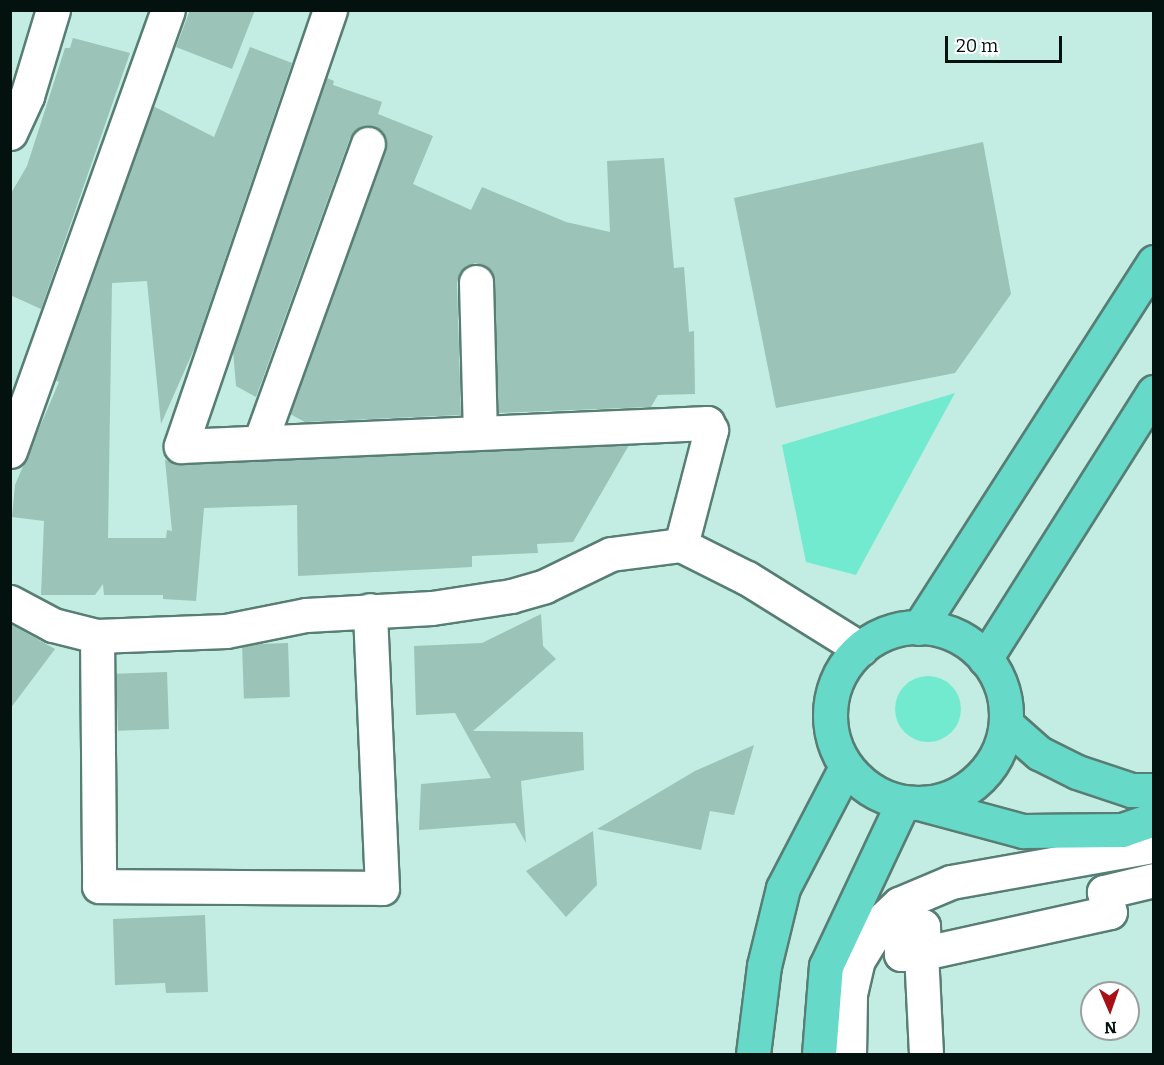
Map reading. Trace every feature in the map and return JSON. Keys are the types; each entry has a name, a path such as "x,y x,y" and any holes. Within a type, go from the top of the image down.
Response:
{"main road":[{"path":"919,628 1154,262"},
{"path":"985,659 1154,392"},
{"path":"911,802 945,799 967,788 986,771 999,749 1006,724 1005,701 985,659 955,636 919,628 888,633 861,649 835,684 830,705 830,727 846,767 871,790 911,802 1023,831 1122,831 1154,819"},
{"path":"1006,724 1039,753 1077,772 1131,790 1154,790"},
{"path":"753,1054 764,966 783,888 846,767"},
{"path":"819,1054 825,966 911,802"}],"street":[{"path":"10,133 27,96 53,10"},
{"path":"10,451 168,10"},
{"path":"330,10 181,446 707,423 711,430 681,545"},
{"path":"260,442 368,144"},
{"path":"476,282 480,432"},
{"path":"10,602 52,625 97,636 226,631 306,615 432,608 511,596 545,586 611,554 681,545 747,579 861,649"},
{"path":"97,636 99,886 382,888 370,610"},
{"path":"849,1054 850,994 854,972 871,936 899,904 951,882 1154,846"},
{"path":"926,1054 921,953 900,954 900,927 923,927 924,953 1110,912 1104,892 1154,880"}],"green space":[{"path":"955,393 856,575 806,562 782,445"},
{"path":"921,676 935,676 947,681 956,690 961,709 959,722 952,733 935,742 921,742 909,737 900,728 895,716 895,702 900,690 909,681"}],"building":[{"path":"190,10 255,10 232,69 176,47"},
{"path":"73,38 130,53 41,309 10,295 10,195 27,166 65,48 70,48"},
{"path":"250,47 292,63 195,347 161,424 147,281 112,283 108,538 166,538 167,530 172,531 165,460 182,465 629,445 573,542 537,544 538,553 472,556 472,567 298,576 297,505 204,508 196,601 163,599 163,595 104,595 103,584 95,595 41,595 44,521 12,517 15,485 59,382 55,380 153,106 214,137"},
{"path":"327,78 334,81 333,85 382,102 378,114 433,136 413,184 471,210 482,187 566,222 610,232 607,161 664,158 674,268 684,267 689,332 694,331 695,394 658,395 651,407 498,413 495,281 485,266 475,263 460,273 457,282 461,415 305,422 290,414 386,150 383,132 365,126 350,138 256,397 236,386 233,351"},
{"path":"983,142 1011,294 955,373 776,408 734,198"},
{"path":"541,614 543,646 556,659 473,731 583,732 584,770 521,781 526,843 515,823 419,830 421,784 491,778 455,713 416,715 414,646 482,643"},
{"path":"10,624 55,649 10,709"},
{"path":"288,643 290,697 244,699 242,645"},
{"path":"167,672 169,729 118,731 116,674"},
{"path":"754,745 734,815 710,811 701,850 597,829 695,771"},
{"path":"593,831 597,885 566,917 526,871"},
{"path":"205,915 208,992 166,993 165,983 115,985 113,919"}]}
